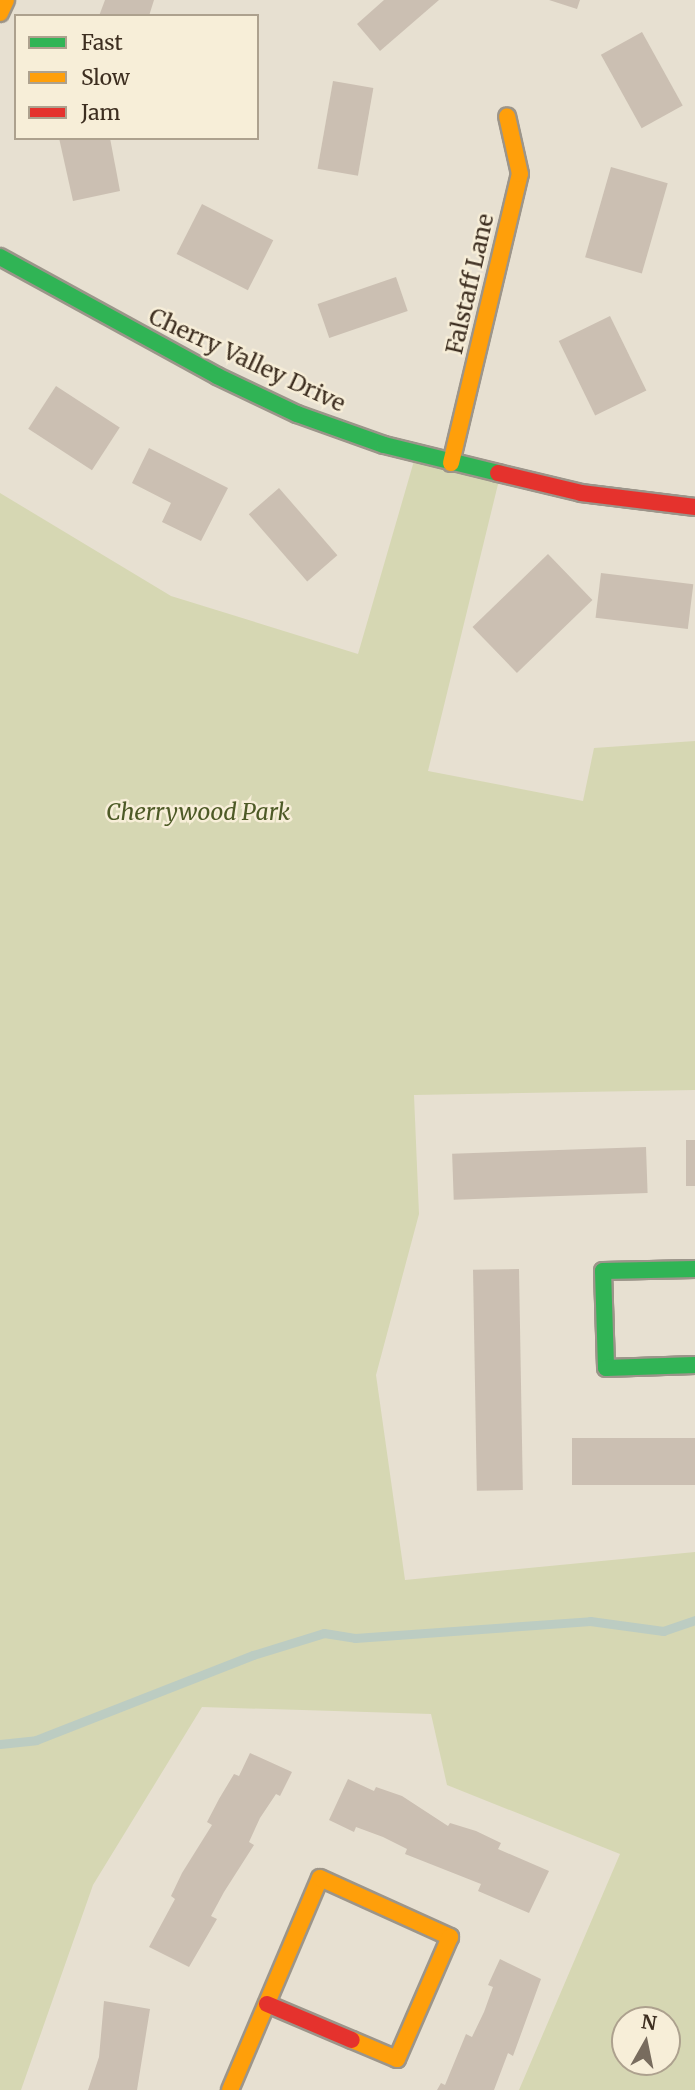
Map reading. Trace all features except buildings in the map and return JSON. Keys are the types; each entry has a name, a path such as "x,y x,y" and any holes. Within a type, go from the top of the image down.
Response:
{"street":[{"path":"0,13 6,0"},
{"name":"Falstaff Lane","path":"451,463 520,174 506,116"},
{"name":"Cherry Valley Drive","path":"0,257 144,339 298,414 451,463 581,493 695,507"},
{"path":"695,1269 603,1271 606,1368 695,1365"},
{"path":"230,2090 320,1878 450,1937 397,2059 267,2004"}],"green space":[{"name":"Cherrywood Park","path":"416,454 500,476 428,771 583,801 594,748 695,741 695,1090 414,1095 419,1214 376,1375 405,1580 695,1552 695,2090 519,2090 620,1854 447,1785 431,1714 202,1707 93,1885 21,2090 0,2090 0,493 171,596 358,654"}],"waterway":[{"path":"0,1744 36,1740 253,1655 324,1633 355,1638 590,1621 663,1631 695,1620"}],"traffic: fast":[{"path":"0,257 217,376 297,414 384,445 498,473"},
{"path":"695,1269 603,1271 606,1368 695,1365"}],"traffic: slow":[{"path":"0,13 6,0"},
{"path":"451,463 520,174 507,116"},
{"path":"230,2090 320,1878 450,1937 397,2059 352,2040"}],"traffic: jam":[{"path":"498,473 581,493 695,507"},
{"path":"267,2004 352,2040"}]}
